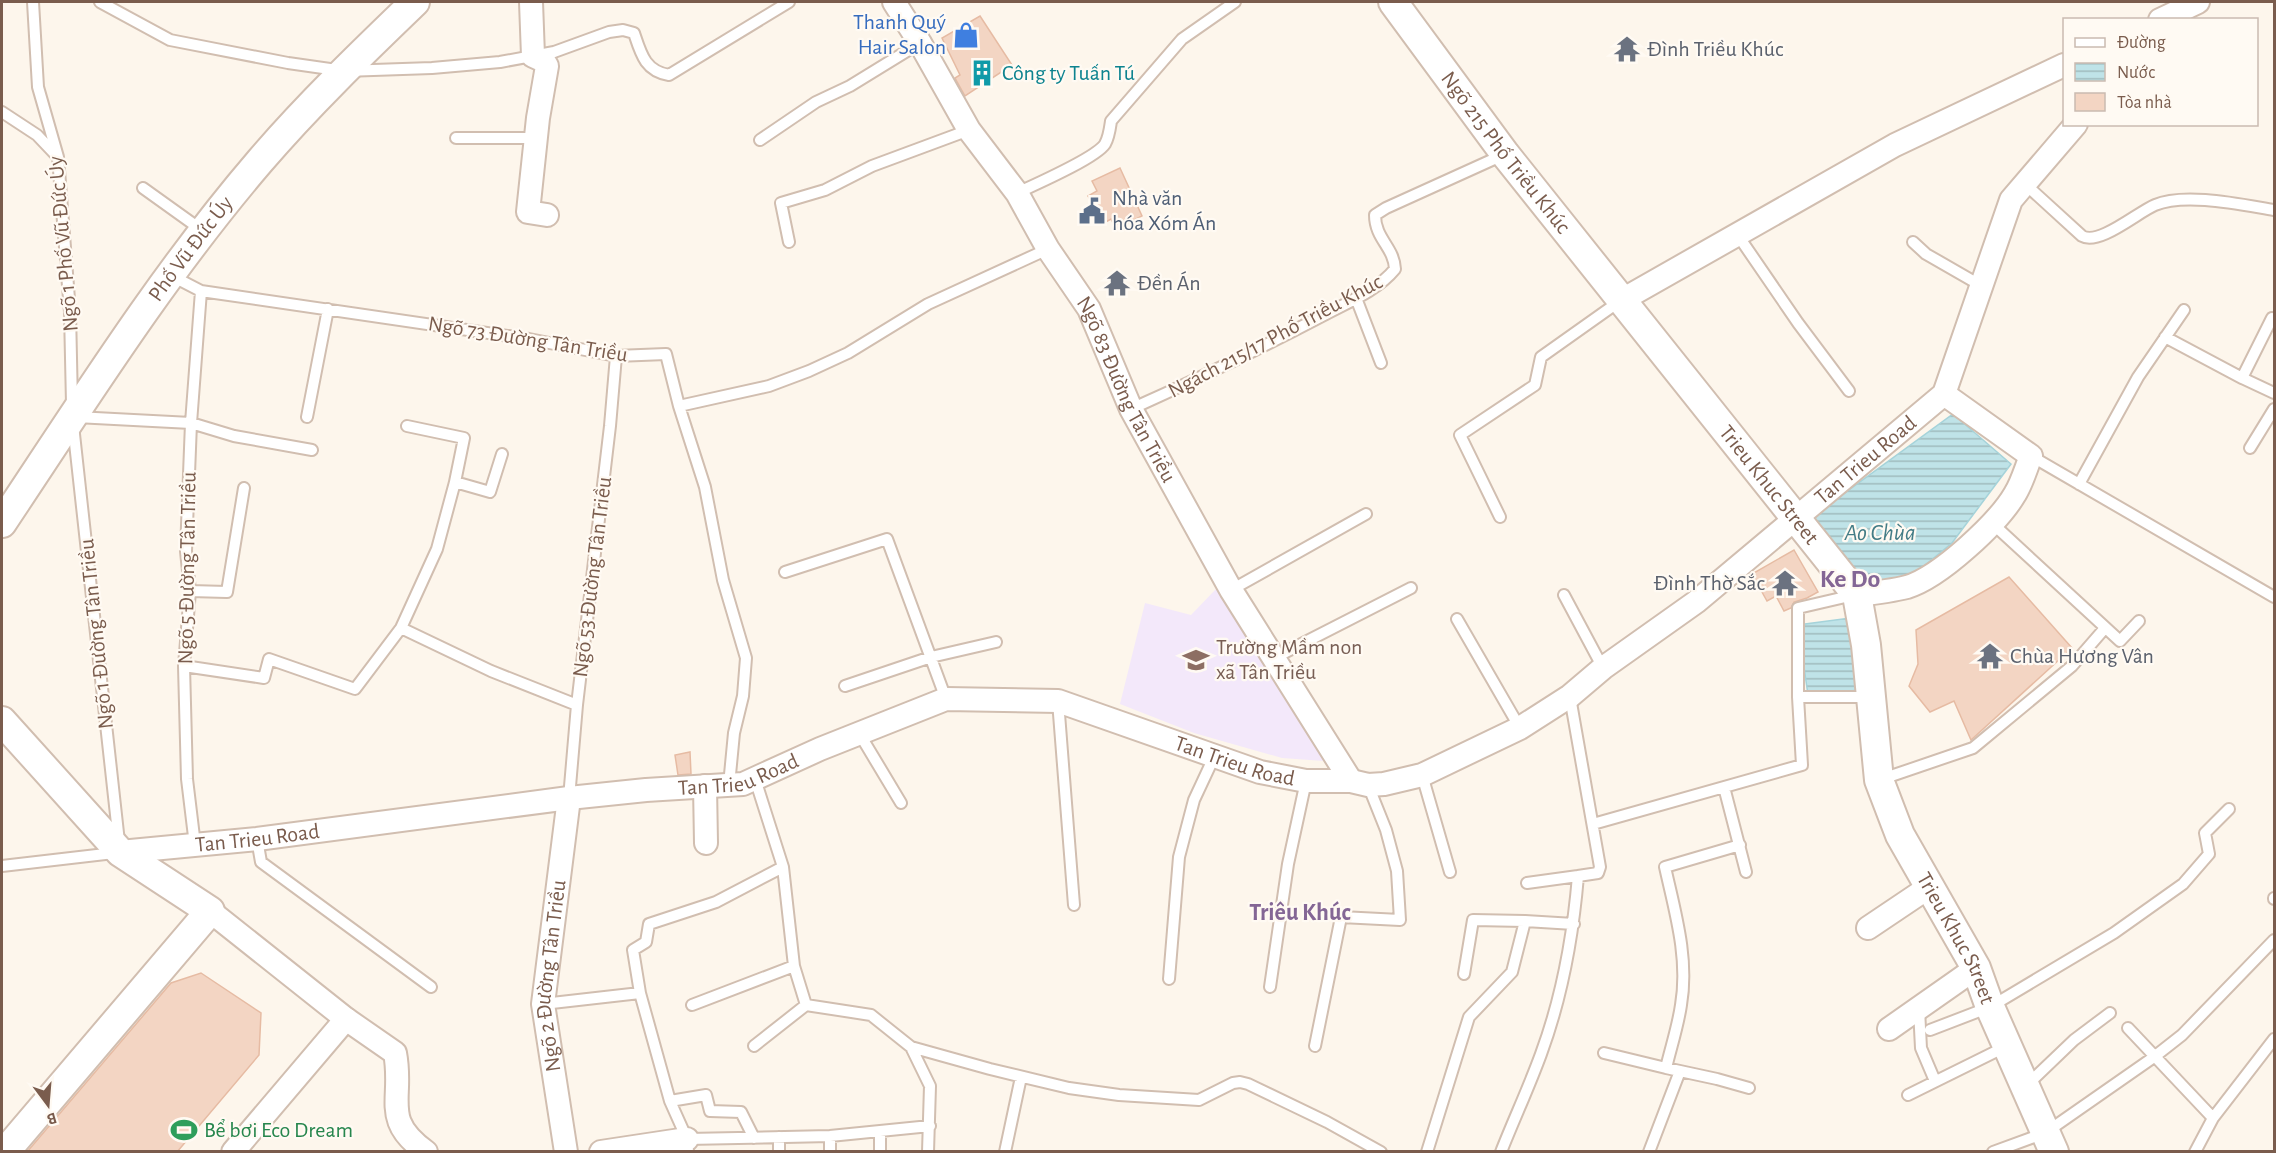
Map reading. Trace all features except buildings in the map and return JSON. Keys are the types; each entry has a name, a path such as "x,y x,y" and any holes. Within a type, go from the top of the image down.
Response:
{"street":[{"name":"Phố Vũ Đức Úy","path":"2,523 169,275 203,231 260,160 344,71 415,2"},
{"path":"531,2 533,56 544,61 547,66 528,212 547,215"},
{"name":"Ngõ 83 Đường Tân Triều","path":"894,2 969,130 1017,193 1048,249 1089,309 1131,410 1231,590 1359,783"},
{"name":"Ngõ 215 Phố Triều Khúc","path":"1393,2 1506,154 1622,300"},
{"path":"2164,18 2198,2"},
{"path":"1622,300 1895,145 2063,65"},
{"path":"1857,595 1910,586 1959,554 1993,524 2016,494 2031,456 1944,394 2011,200 2074,126"},
{"name":"Trieu Khuc Street","path":"1622,300 1857,595 1866,645 1879,780 1900,834 1976,968 1989,1007 2050,1142"},
{"name":"Tan Trieu Road","path":"120,852 257,839 569,798 743,784 859,733 946,699 1058,701 1260,772 1306,781 1384,784 1422,775 1520,728 1570,696 1603,668 1696,602 1944,394"},
{"path":"2,721 120,852 210,911 346,1019 395,1053 399,1073 396,1101 399,1123 405,1135 426,1152"},
{"path":"705,786 706,843"},
{"name":"Ngõ 2 Đường Tân Triều","path":"566,1152 543,1004 569,798"},
{"path":"1868,928 1929,887"},
{"path":"5,1152 210,911"},
{"path":"1889,1029 1976,968"},
{"path":"233,1152 346,1019"},
{"path":"601,1152 687,1145"}],"lane":[{"name":"Ngõ 1 Phố Vũ Đức Úy","path":"33,2 38,87 58,157 70,312 72,417"},
{"path":"100,2 170,40 288,63 344,71 500,62 554,52 609,32 623,30 634,33 643,60 650,68 669,75 789,2"},
{"path":"1017,193 1104,146 1111,121 1182,39 1235,2"},
{"path":"760,140 816,102 850,86 920,43"},
{"path":"2,112 37,135 58,157"},
{"path":"789,242 781,203 825,190 872,166 969,130"},
{"path":"456,138 536,138"},
{"name":"Ngách 215/17 Phố Triều Khúc","path":"1131,410 1245,356 1356,298 1389,277 1395,270 1392,253 1379,236 1376,215 1386,208 1506,154"},
{"path":"2025,184 2082,236 2091,239 2104,235 2157,204 2178,199 2274,210"},
{"path":"143,188 203,231"},
{"path":"1737,233 1797,323 1849,391"},
{"path":"1913,242 1936,260 1980,285"},
{"path":"679,406 769,386 809,371 848,353 928,304 1048,249"},
{"name":"Ngõ 73 Đường Tân Triều","path":"169,275 201,291 529,339 616,356 666,354 679,406 705,486 723,580 746,658 742,696 734,733 729,785"},
{"name":"Ngõ 5 Đường Tân Triều","path":"195,845 187,779 184,666 190,591 186,551 191,423 201,291"},
{"path":"1356,298 1381,363"},
{"path":"1500,517 1460,435 1535,385 1541,357 1622,300"},
{"path":"307,417 328,309"},
{"path":"2079,484 2138,377 2184,310"},
{"path":"2242,378 2272,318"},
{"path":"2165,337 2274,393"},
{"name":"Ngõ 53 Đường Tân Triều","path":"569,798 577,705 610,426 616,356"},
{"path":"2250,448 2274,409"},
{"path":"72,417 191,423 234,436 312,450"},
{"name":"Ngõ 1 Đường Tân Triều","path":"72,417 120,852"},
{"path":"184,666 264,678 269,659 355,689 401,627 437,549 464,438 407,426"},
{"path":"455,482 490,492 502,454"},
{"path":"2031,456 2199,551 2274,597"},
{"path":"190,591 227,592 244,488"},
{"path":"1231,590 1366,514"},
{"path":"1993,524 2120,641 2139,621"},
{"path":"785,572 887,539 946,699"},
{"path":"1274,658 1411,588"},
{"path":"1564,595 1603,668"},
{"path":"1593,824 1802,765 1798,698 1798,608 1857,595"},
{"path":"1457,619 1520,728"},
{"path":"401,627 492,671 577,705"},
{"path":"1879,780 1973,748 2072,666 2105,628"},
{"path":"844,686 931,657 996,642"},
{"path":"1527,883 1598,873 1599,861 1570,696"},
{"path":"1798,698 1870,697"},
{"path":"1058,701 1074,905"},
{"path":"859,733 901,803"},
{"path":"1169,979 1179,857 1194,800 1215,755"},
{"path":"1422,775 1450,872"},
{"path":"754,778 783,867 794,966 806,1005"},
{"path":"1270,987 1288,864 1306,781"},
{"path":"1315,1046 1341,917 1400,920 1397,871 1386,830 1359,783"},
{"path":"1724,787 1746,872"},
{"path":"1930,1030 1989,1007 2114,933 2182,884 2208,854 2205,833 2229,809"},
{"path":"257,839 261,862 431,987"},
{"path":"1666,1068 1682,1005 1684,976 1680,931 1665,867 1740,845"},
{"path":"2,866 120,852"},
{"path":"783,867 716,902 649,924 646,942 633,950 640,993 670,1101 687,1145 754,1138 830,1136 930,1126"},
{"path":"1501,1152 1541,1055 1552,1021 1574,924 1578,876"},
{"path":"1464,974 1473,920 1574,924"},
{"path":"1427,1152 1469,1017 1512,972 1525,921"},
{"path":"1993,1152 2050,1142 2182,1035 2274,940"},
{"path":"692,1005 794,966"},
{"path":"543,1004 640,993"},
{"path":"754,1046 806,1005 871,1014 911,1047 1069,1088 1119,1095 1188,1100 1204,1099 1226,1086 1240,1082 1261,1089 1380,1151"},
{"path":"1919,1008 1921,1048 1935,1081"},
{"path":"2025,1088 2074,1040 2110,1013"},
{"path":"2127,1028 2213,1118"},
{"path":"2195,1152 2213,1118 2274,1039"},
{"path":"1908,1095 2007,1046"},
{"path":"911,1047 930,1086 928,1152"},
{"path":"1604,1053 1749,1088"},
{"path":"1649,1152 1680,1071"},
{"path":"1005,1152 1021,1077"},
{"path":"670,1101 706,1095 710,1111 741,1113 754,1138"},
{"path":"880,1132 880,1152"},
{"path":"830,1136 830,1152"},
{"path":"779,1137 779,1152"}],"shaded area":[{"name":"Trường Mầm non xã Tân Triều","path":"1217,588 1324,761 1282,758 1194,733 1120,704 1145,603 1191,615"}],"water":[{"name":"Ao Chùa","path":"1953,414 2011,464 1952,543 1913,575 1878,596 1805,522"},
{"path":"1850,618 1860,690 1808,695 1798,625"}],"place":[{"name":"Thanh Quý Hair Salon","path":"966,35"},
{"name":"Đình Triều Khúc","path":"1627,49"},
{"name":"Công ty Tuấn Tú","path":"982,73"},
{"name":"Nhà văn hóa Xóm Án","path":"1092,211"},
{"name":"Đền Án","path":"1117,283"},
{"name":"Đình Thờ Sắc","path":"1785,583"},
{"name":"Chùa Hương Vân","path":"1990,656"},
{"name":"Trường Mầm non xã Tân Triều","path":"1196,660"},
{"name":"Bể bơi Eco Dream","path":"184,1130"}],"district":[{"name":"Ke Do","path":"1850,579"},
{"name":"Triêu Khúc","path":"1300,913"}]}
